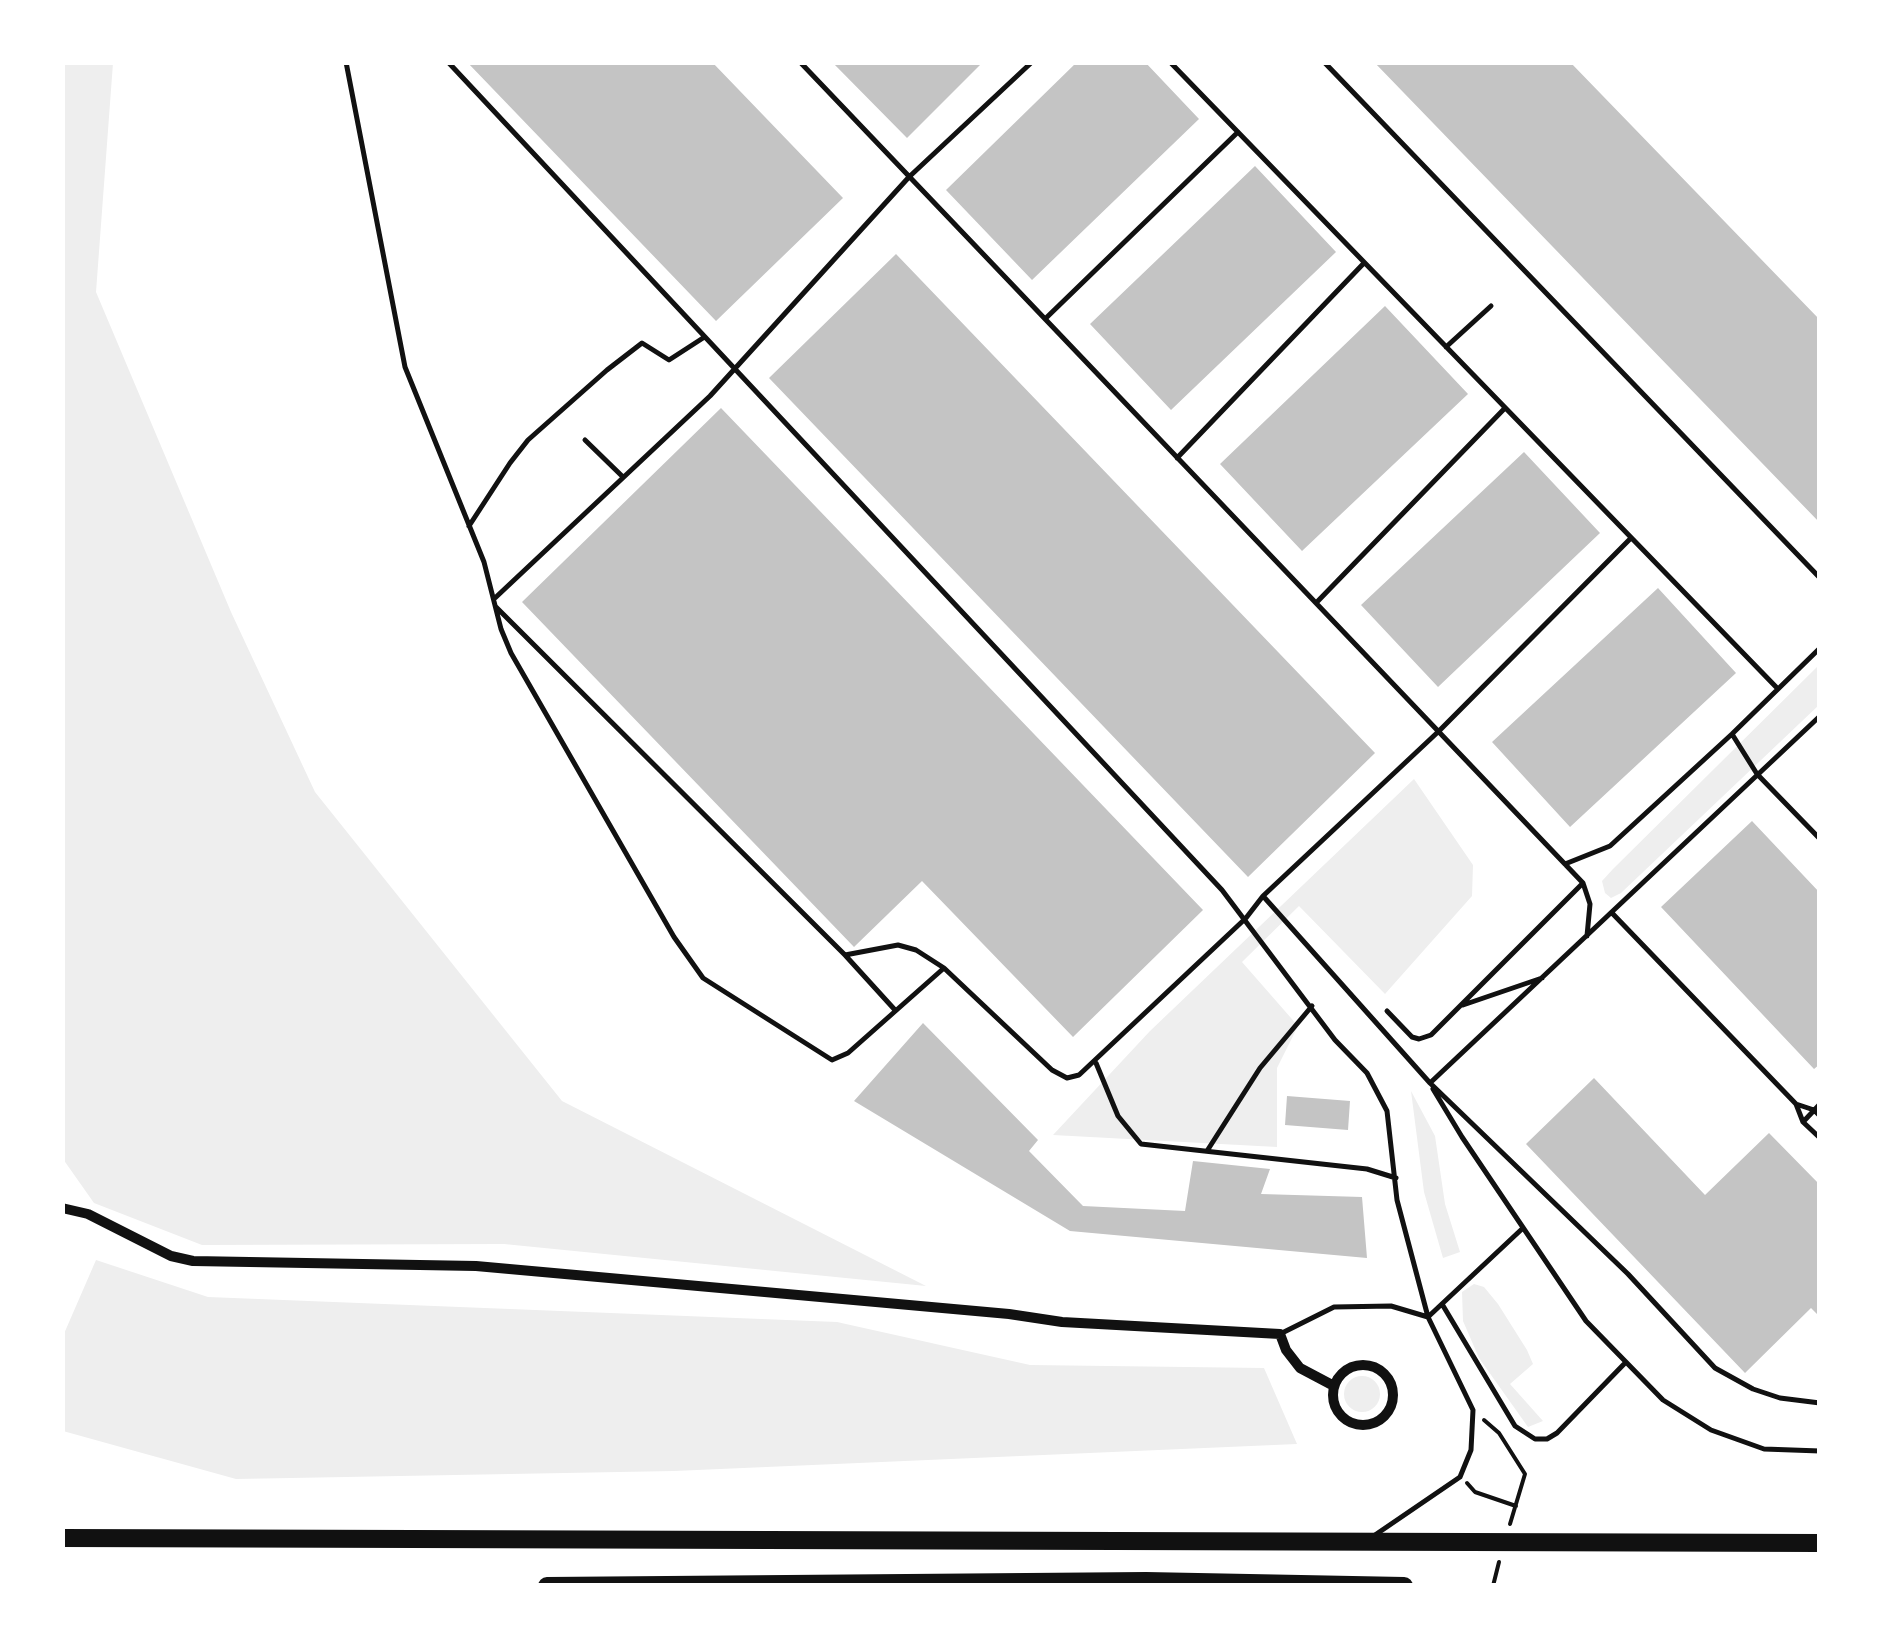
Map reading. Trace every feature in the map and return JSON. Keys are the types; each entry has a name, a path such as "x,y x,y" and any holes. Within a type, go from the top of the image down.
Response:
{"highway":[{"path":"62,1538 1820,1543"},
{"path":"547,1586 1146,1581 1404,1586"}],"street":[{"path":"62,1208 88,1214 171,1256 193,1261 476,1266 1062,1322 1280,1334 1300,1368 1334,1386"},
{"path":"1370,1365 1388,1378 1393,1388 1391,1410 1374,1424 1352,1424 1336,1408 1334,1386 1348,1368 1370,1365"}],"lane":[{"path":"346,62 405,367 469,526 511,653 674,937 702,978 832,1060 848,1054 944,968"},
{"path":"448,62 1246,918 1374,1086 1387,1112 1397,1200 1428,1317 1473,1410 1471,1450 1460,1476 1364,1543"},
{"path":"800,62 1583,883 1590,904 1587,936"},
{"path":"494,598 710,396 909,177 1032,62"},
{"path":"1170,62 1778,689"},
{"path":"1324,62 1820,578"},
{"path":"1045,319 1238,132"},
{"path":"1178,458 1364,262"},
{"path":"1446,347 1491,306"},
{"path":"469,526 528,440 607,370 642,343 669,360 703,338"},
{"path":"1316,603 1505,408"},
{"path":"585,440 624,477"},
{"path":"845,956 898,945 916,950 944,968 1052,1070 1067,1078 1080,1075 1246,918 1262,896 1439,732 1631,538"},
{"path":"496,607 895,1010"},
{"path":"1565,864 1610,846 1820,648"},
{"path":"1430,1083 1820,716"},
{"path":"1732,734 1757,774 1820,839"},
{"path":"1387,1010 1412,1037 1431,1035 1583,883"},
{"path":"1262,896 1430,1083 1628,1274 1715,1368 1753,1389 1820,1404"},
{"path":"1612,913 1796,1104 1804,1122 1820,1138"},
{"path":"1460,1006 1544,978"},
{"path":"1207,1151 1260,1068 1312,1006"},
{"path":"1096,1063 1118,1116 1141,1144 1367,1169 1396,1178"},
{"path":"1430,1083 1462,1138 1586,1321 1663,1400 1711,1430 1764,1449 1820,1451"},
{"path":"1796,1104 1820,1116"},
{"path":"1804,1122 1820,1104"},
{"path":"1428,1317 1523,1228"},
{"path":"1442,1304 1515,1426 1535,1440 1547,1440 1556,1433 1626,1362"},
{"path":"1280,1334 1334,1307 1391,1306 1428,1317"}],"path":[{"path":"1500,1433 1524,1474 1506,1538"},
{"path":"1475,1492 1516,1506"},
{"path":"1493,1586 1502,1554"}],"shaded area":[{"path":"62,63 113,63 96,292 231,612 315,792 562,1101 926,1286 504,1244 202,1245 94,1203 63,1159"},
{"path":"1819,665 1819,705 1621,893 1611,898 1605,893 1602,881 1613,869"},
{"path":"1414,779 1473,865 1472,896 1385,994 1299,906 1242,962 1298,1026 1277,1068 1277,1147 1053,1135 1150,1031"},
{"path":"1411,1091 1435,1136 1445,1204 1460,1252 1443,1258 1424,1192"},
{"path":"96,1260 208,1297 837,1322 1030,1365 1264,1368 1297,1444 674,1471 236,1479 63,1431 63,1336"},
{"path":"1474,1284 1484,1287 1498,1304 1527,1350 1533,1364 1510,1384 1543,1421 1528,1427 1479,1358 1463,1321 1462,1292"},
{"path":"1362,1376 1375,1381 1380,1394 1375,1407 1362,1412 1349,1407 1344,1394 1349,1381"}],"building":[{"path":"467,62 712,62 843,198 716,321"},
{"path":"832,62 983,62 907,138"},
{"path":"1077,62 1145,62 1199,119 1032,280 946,190"},
{"path":"1374,62 1570,62 1820,320 1820,523"},
{"path":"1255,166 1336,252 1171,410 1090,324"},
{"path":"896,254 1375,753 1248,877 769,378"},
{"path":"1385,306 1468,394 1302,551 1220,464"},
{"path":"721,408 1203,910 1073,1037 922,881 854,947 522,602"},
{"path":"1524,452 1600,533 1438,687 1361,605"},
{"path":"1658,588 1736,673 1570,827 1492,742"},
{"path":"1752,821 1820,893 1820,1064 1814,1069 1661,907"},
{"path":"923,1023 1038,1140 1029,1151 1083,1206 1185,1211 1193,1161 1270,1169 1261,1194 1362,1197 1367,1258 1070,1231 854,1101"},
{"path":"1594,1078 1705,1195 1769,1133 1820,1185 1820,1317 1811,1308 1745,1373 1526,1144"},
{"path":"1287,1096 1350,1101 1348,1130 1285,1125"}]}
